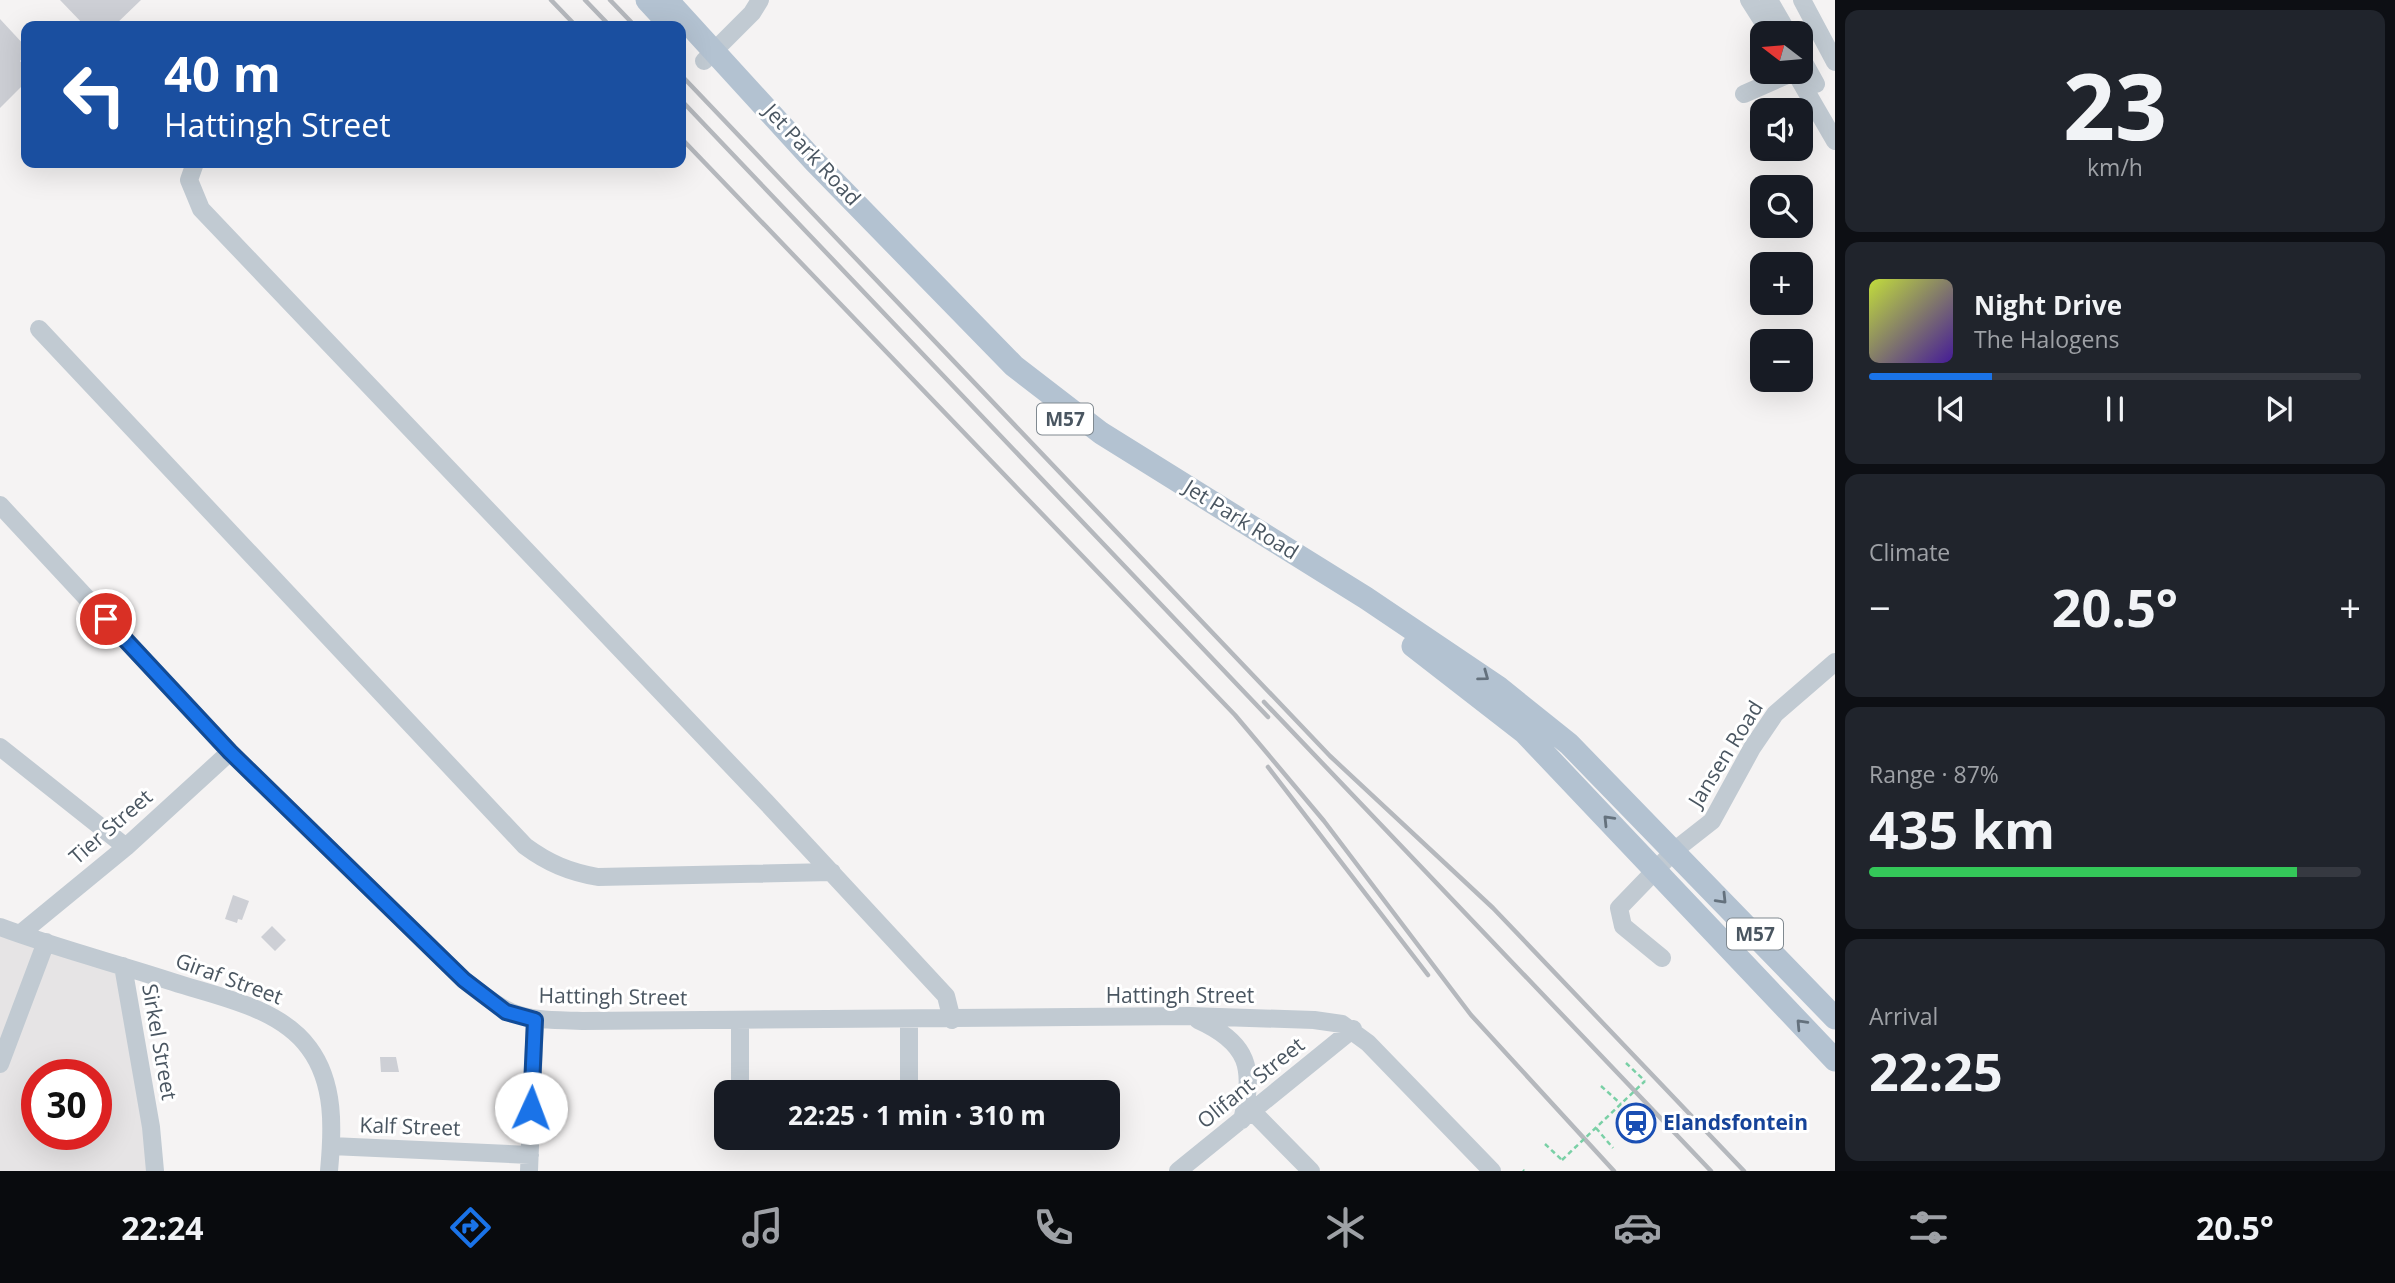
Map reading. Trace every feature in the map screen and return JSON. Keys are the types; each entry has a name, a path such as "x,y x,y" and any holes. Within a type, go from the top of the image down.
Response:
{"main road":[{"path":"647,0 666,21"},
{"name":"Jet Park Road","path":"667,0 683,21"},
{"name":"Jet Park Road","path":"686,25 710,56 981,347 1041,402 1122,460 1366,610 1525,733 1835,1059"},
{"name":"Jet Park Road","path":"686,40 710,56 1025,376 1101,433 1366,598 1482,675 1569,744 1675,850 1835,1018"}],"street":[{"path":"710,56 752,13 760,0"},
{"path":"1749,0 1762,21"},
{"path":"1769,0 1781,21"},
{"path":"1802,0 1835,62"},
{"path":"1744,94 1764,84"},
{"path":"1807,84 1835,141"},
{"path":"1811,84 1835,118"},
{"path":"193,168 188,180 193,197 201,209 832,872 946,996 952,1020"},
{"path":"39,329 525,846 547,862 571,872 598,877 832,872"},
{"name":"Hattingh Street","path":"0,505 230,752 464,980 506,1012 535,1020 952,1020 1191,1016 1314,1020 1353,1029"},
{"name":"Jansen Road","path":"1662,958 1623,926 1619,912 1623,902 1675,850 1705,829 1721,810 1752,748 1775,715 1835,662"},
{"path":"0,747 126,847"},
{"name":"Tier Street","path":"20,934 126,847 230,752"},
{"name":"Sirkel Street","path":"0,927 123,966 151,1127 155,1171"},
{"path":"0,1064 46,942"},
{"name":"Giraf Street","path":"123,966 242,1004 273,1017 292,1030 309,1047 324,1075 331,1116 329,1171"},
{"path":"1191,1016 1227,1035 1238,1046 1245,1061 1250,1086 1248,1116 1311,1171"},
{"path":"529,1163 535,1020"},
{"path":"740,1020 740,1080"},
{"path":"909,1020 909,1080"},
{"path":"1353,1029 1492,1171"},
{"name":"Olifant Street","path":"1178,1171 1353,1029"},
{"name":"Kalf Street","path":"331,1146 529,1163"}],"path":[{"path":"1545,1144 1563,1160 1646,1081 1626,1063"},
{"path":"1601,1086 1621,1104"},
{"path":"1596,1128 1613,1148"}],"shaded area":[{"path":"0,925 123,966 152,1171 0,1171"}],"building":[{"path":"60,0 141,0 119,21 80,21"},
{"path":"0,19 21,42 21,87 0,108"},
{"path":"233,895 249,901 242,920 238,919 237,923 225,919"},
{"path":"272,926 286,940 275,951 261,937"},
{"path":"380,1057 396,1057 399,1072 381,1072"}],"railway":[{"path":"551,0 571,21"},
{"path":"585,0 605,21"},
{"path":"610,0 630,21"},
{"path":"686,80 1330,756 1493,908 1744,1171"},
{"path":"686,105 1268,717"},
{"path":"686,143 1235,715 1324,821 1471,1015 1614,1171"},
{"path":"1264,702 1711,1171"},
{"path":"1268,767 1428,975"}],"place":[{"name":"Elandsfontein","path":"1636,1123"}],"route":[{"path":"106,619 230,752 464,980 506,1012 535,1020 531,1108"}]}
